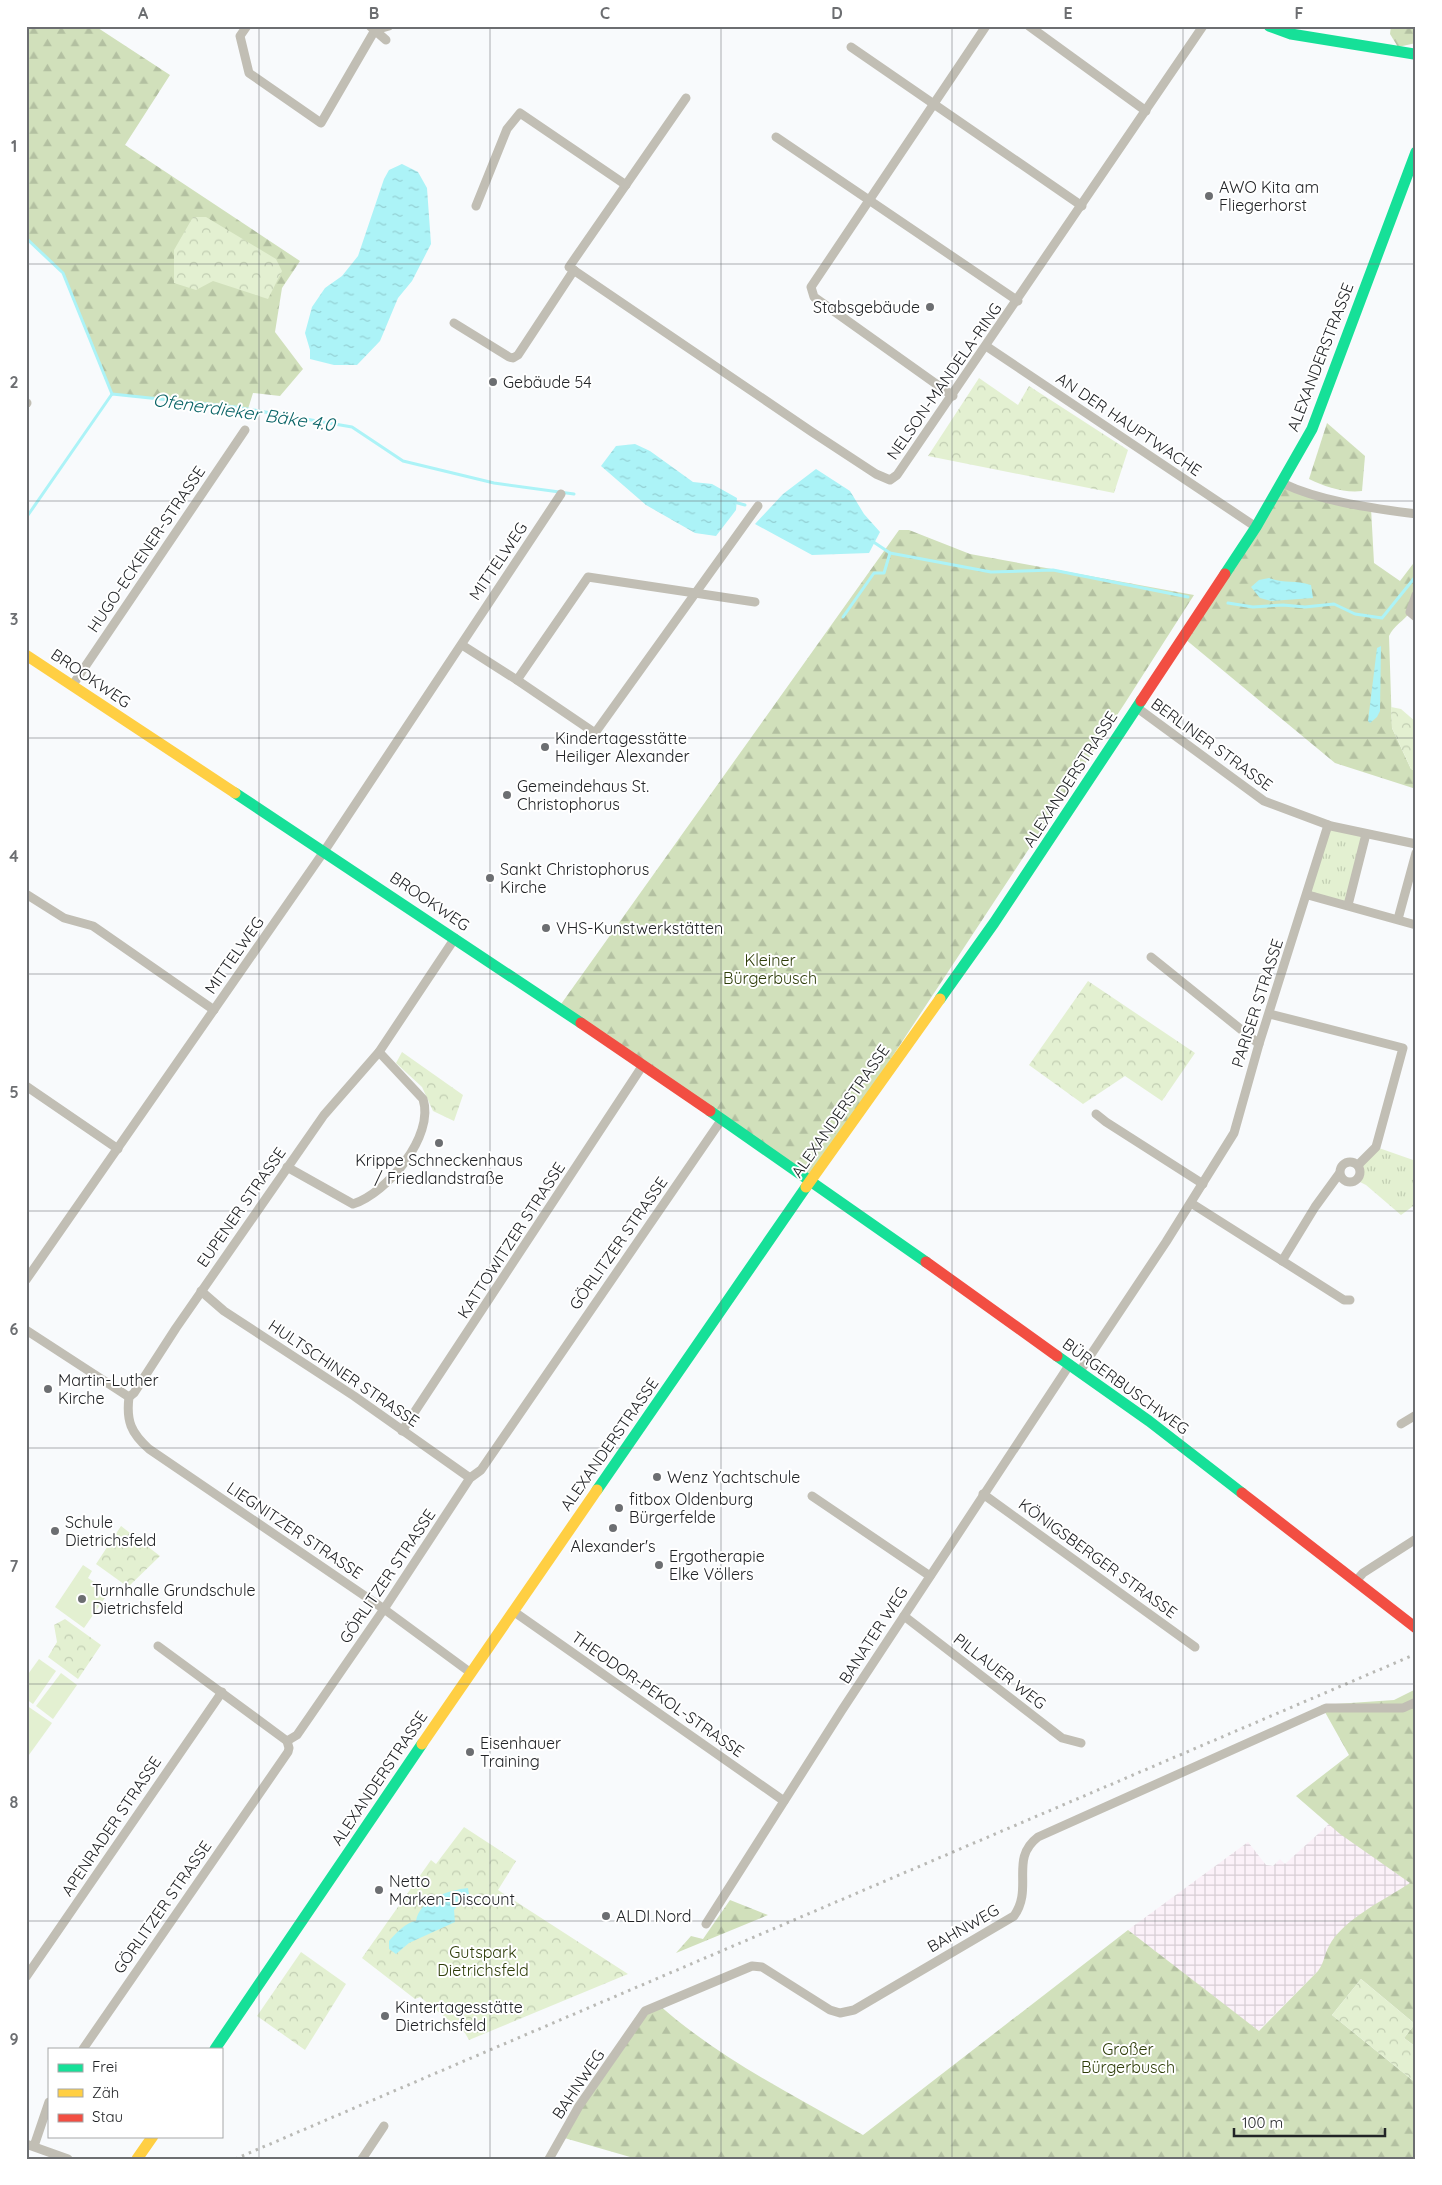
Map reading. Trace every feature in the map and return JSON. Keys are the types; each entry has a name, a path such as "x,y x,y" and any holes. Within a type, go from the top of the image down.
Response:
{"main road":[{"path":"1269,26 1291,34 1414,54"},
{"name":"ALEXANDERSTRASSE","path":"216,2048 513,1611 811,1180 994,923 1256,527 1312,429 1416,152"},
{"name":"BROOKWEG","path":"26,654 72,686 325,850 811,1180"},
{"name":"BÜRGERBUSCHWEG","path":"811,1180 1149,1421 1416,1628"},
{"path":"137,2159 152,2138"}],"street":[{"path":"247,26 240,36 249,73 322,123 373,28"},
{"path":"373,28 389,26"},
{"path":"953,396 814,296 810,287 986,26"},
{"path":"1030,26 1146,112"},
{"name":"NELSON-MANDELA-RING","path":"571,268 812,432 876,474 890,480 897,475 953,396 1203,26"},
{"path":"373,28 386,40"},
{"path":"851,47 1082,206"},
{"path":"454,323 509,357 513,358 518,355 571,268 686,98"},
{"path":"476,206 507,129 520,113 626,185"},
{"path":"776,137 1018,301"},
{"name":"AN DER HAUPTWACHE","path":"986,346 1256,527"},
{"name":"HUGO-ECKENER-STRASSE","path":"72,686 245,430"},
{"path":"1282,483 1298,490 1367,507 1416,514"},
{"name":"MITTELWEG","path":"26,1280 325,850 561,494"},
{"path":"462,645 488,660 595,733 758,506"},
{"path":"518,680 588,577 755,602"},
{"path":"1416,595 1410,612 1416,618"},
{"name":"BERLINER STRASSE","path":"1136,707 1264,802 1328,825 1416,844"},
{"name":"PARISER STRASSE","path":"1080,1371 1192,1203 1234,1133 1259,1044 1308,895 1328,825"},
{"path":"1348,905 1366,834"},
{"path":"1398,919 1416,853"},
{"path":"26,894 64,918 93,926 214,1010"},
{"path":"1308,895 1416,925"},
{"name":"EUPENER STRASSE","path":"128,1397 134,1393 324,1114 379,1052 455,938"},
{"path":"1151,957 1259,1044"},
{"path":"1270,1014 1403,1048 1376,1147 1358,1165"},
{"path":"287,1167 353,1204 372,1196 414,1148 423,1128 426,1115 423,1099 379,1052"},
{"name":"KATTOWITZER STRASSE","path":"402,1431 643,1065"},
{"path":"26,1086 118,1149"},
{"path":"1096,1114 1203,1184"},
{"name":"GÖRLITZER STRASSE","path":"84,2048 288,1752 290,1748 288,1741 296,1735 384,1609 470,1478 481,1470 722,1119"},
{"path":"1352,1161 1358,1165 1360,1175 1353,1182 1343,1180 1340,1174 1340,1167 1345,1162 1352,1161"},
{"path":"1282,1261 1315,1207 1340,1174"},
{"path":"1192,1203 1344,1300 1350,1300"},
{"name":"HULTSCHINER STRASSE","path":"201,1292 224,1310 470,1478"},
{"path":"26,1330 128,1397"},
{"name":"BANATER WEG","path":"706,1924 983,1494 1070,1364"},
{"name":"LIEGNITZER STRASSE","path":"128,1397 127,1416 130,1427 149,1449 384,1609 472,1673"},
{"path":"1402,1424 1416,1415"},
{"name":"KÖNIGSBERGER STRASSE","path":"983,1494 1194,1647"},
{"path":"812,1496 930,1576"},
{"path":"1356,1581 1363,1573 1416,1539"},
{"name":"THEODOR-PEKOL-STRASSE","path":"513,1611 784,1802"},
{"name":"PILLAUER WEG","path":"904,1616 1062,1738 1081,1743"},
{"path":"158,1646 288,1741"},
{"name":"APENRADER STRASSE","path":"26,1977 222,1692"},
{"name":"BAHNWEG","path":"548,2159 579,2106 645,2011 752,1966 762,1967 830,2010 840,2013 854,2010 1014,1916 1023,1899 1024,1853 1030,1843 1038,1837 1326,1708 1403,1708 1416,1702"},
{"path":"48,2104 30,2145 68,2159"},
{"path":"362,2159 384,2126"}],"shaded area":[{"path":"1329,1824 1410,1883 1329,1946 1326,1960 1318,1971 1258,2031 1128,1930 1248,1842 1266,1865 1273,1866 1280,1859 1285,1864"}],"green space":[{"path":"26,26 95,26 170,75 125,145 300,261 282,288 275,332 303,369 280,396 253,393 248,409 112,394 63,273 26,238"},
{"path":"1391,26 1416,26 1416,43 1398,47 1390,34"},
{"path":"193,217 206,217 276,259 282,271 268,299 213,281 196,290 174,283 174,250"},
{"path":"979,378 1018,405 1029,386 1128,450 1114,493 928,456"},
{"path":"1327,423 1365,456 1362,491 1335,489 1309,479"},
{"path":"1282,483 1371,508 1374,563 1400,581 1416,560 1416,587 1413,606 1408,615 1389,636 1392,728 1411,769 1416,771 1416,789 1335,763 1185,639"},
{"name":"Kleiner Bürgerbusch","path":"899,530 909,530 970,554 1194,595 811,1180 559,1007"},
{"path":"1391,707 1401,709 1416,722 1416,771 1411,769 1392,728"},
{"path":"1331,826 1366,834 1348,905 1308,895"},
{"path":"1088,981 1195,1053 1162,1101 1125,1076 1083,1104 1029,1065"},
{"path":"402,1052 463,1095 454,1121 433,1111 422,1087 396,1063"},
{"path":"1376,1147 1416,1161 1416,1204 1401,1215 1366,1185 1356,1180 1360,1175 1360,1168"},
{"path":"121,1526 160,1556 128,1587 96,1564"},
{"name":"Turnhalle Grundschule Dietrichsfeld","path":"83,1565 92,1571 88,1578 109,1592 84,1628 55,1607"},
{"path":"65,1619 101,1645 78,1679 48,1657 57,1642 54,1625"},
{"path":"39,1659 56,1671 33,1704 26,1699 26,1677"},
{"path":"61,1673 77,1685 53,1719 36,1706"},
{"name":"Großer Bürgerbusch","path":"1416,1689 1416,2047 1404,2038 1415,2024 1361,1979 1332,2015 1416,2083 1416,2159 637,2159 561,2137 645,2011 659,2005 682,2024 732,2059 784,2091 863,2135 1128,1930 1259,2031 1318,1971 1329,1946 1344,1927 1365,1911 1410,1883 1340,1834 1296,1796 1349,1755 1321,1705 1394,1700"},
{"path":"26,1705 52,1723 26,1759"},
{"name":"Gutspark Dietrichsfeld","path":"464,1827 516,1861 498,1890 628,1974 469,2040 465,2033 420,1997 415,1999 362,1958 431,1860 436,1864"},
{"path":"730,1900 768,1915 676,1953 691,1936 703,1939"},
{"path":"301,1952 346,1984 305,2050 257,2016"},
{"path":"1361,1979 1415,2024 1404,2038 1416,2047 1416,2083 1332,2015"}],"water":[{"path":"402,164 418,172 427,188 431,244 412,281 398,298 380,341 357,365 334,365 310,359 310,350 305,333 312,307 325,288 342,276 358,256 384,179 389,170"},
{"path":"635,444 650,451 693,482 712,484 737,498 736,510 716,536 695,533 646,505 601,466 616,446"},
{"path":"816,469 850,491 864,514 880,532 869,553 812,555 755,524 783,494"},
{"path":"1269,578 1311,585 1313,598 1271,601 1260,598 1251,587 1259,580"},
{"path":"1381,646 1380,711 1377,717 1370,723 1368,721 1377,648"},
{"path":"468,1888 470,1901 459,1904 454,1910 455,1922 409,1943 396,1954 389,1949 389,1941 398,1931 416,1921 419,1913 429,1901 452,1891"}],"waterway":[{"path":"26,238 63,273 112,394"},
{"name":"Ofenerdieker Bäke 4.0","path":"26,518 112,394 236,407 352,427 403,461 494,483 574,494"},
{"path":"734,502 745,505"},
{"path":"872,541 890,553 991,572 1053,570 1188,597"},
{"path":"843,617 874,573 884,573 890,553"},
{"path":"1228,603 1253,607 1283,605 1305,607 1334,604 1355,614 1382,618 1416,576"}],"railway":[{"path":"235,2159 1416,1654"}],"traffic: fast":[{"path":"1269,26 1291,34 1414,54"},
{"path":"1225,574 1256,527 1312,429 1416,152"},
{"path":"940,999 994,923 1141,701"},
{"path":"235,793 581,1023"},
{"path":"710,1111 926,1262"},
{"path":"597,1490 806,1187"},
{"path":"1057,1356 1149,1421 1242,1493"},
{"path":"216,2048 422,1744"}],"traffic: slow":[{"path":"26,655 235,793"},
{"path":"806,1187 940,999"},
{"path":"422,1744 597,1490"},
{"path":"137,2159 152,2138"}],"traffic: jam":[{"path":"1141,701 1225,574"},
{"path":"581,1023 710,1111"},
{"path":"926,1262 1057,1356"},
{"path":"1242,1493 1416,1628"}],"place":[{"name":"AWO Kita am Fliegerhorst","path":"1209,196"},
{"name":"Stabsgebäude","path":"930,307"},
{"name":"Gebäude 54","path":"493,382"},
{"name":"Kindertagesstätte Heiliger Alexander","path":"545,747"},
{"name":"Gemeindehaus St. Christophorus","path":"507,795"},
{"name":"Sankt Christophorus Kirche","path":"490,878"},
{"name":"VHS-Kunstwerkstätten","path":"546,928"},
{"name":"Krippe Schneckenhaus / Friedlandstraße","path":"439,1143"},
{"name":"Martin-Luther Kirche","path":"48,1389"},
{"name":"Wenz Yachtschule","path":"657,1477"},
{"name":"fitbox Oldenburg Bürgerfelde","path":"619,1508"},
{"name":"Alexander's","path":"613,1528"},
{"name":"Schule Dietrichsfeld","path":"55,1531"},
{"name":"Ergotherapie Elke Völlers","path":"659,1565"},
{"name":"Turnhalle Grundschule Dietrichsfeld","path":"82,1599"},
{"name":"Eisenhauer Training","path":"470,1752"},
{"name":"Netto Marken-Discount","path":"379,1890"},
{"name":"ALDI Nord","path":"606,1916"},
{"name":"Kintertagesstätte Dietrichsfeld","path":"385,2016"}]}
